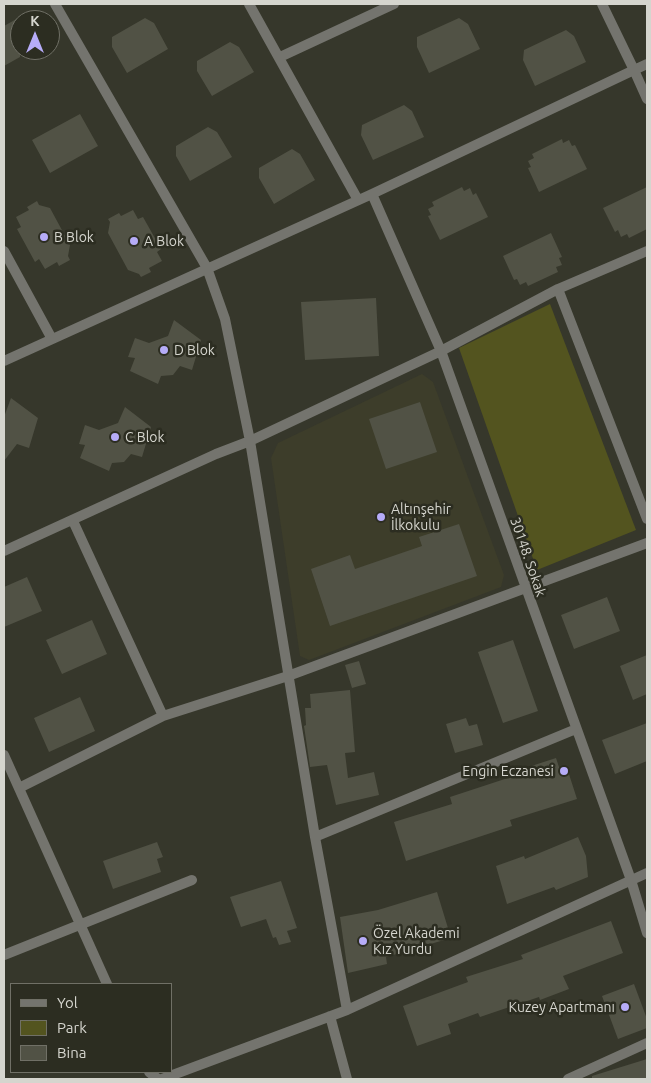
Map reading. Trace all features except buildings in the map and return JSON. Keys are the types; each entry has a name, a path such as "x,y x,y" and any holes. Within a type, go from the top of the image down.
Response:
{"street":[{"path":"55,4 207,268 225,319 250,441 315,838 346,1010"},
{"path":"249,4 358,200"},
{"path":"280,57 394,4"},
{"path":"602,4 647,99"},
{"path":"4,361 372,194 647,64"},
{"name":"30148. Sokak","path":"372,194 441,351 631,880 647,933"},
{"path":"4,251 52,339"},
{"path":"4,552 216,454 250,441 441,351 558,289 647,251"},
{"path":"558,289 647,520"},
{"path":"73,521 163,716"},
{"path":"19,788 163,716 288,676 647,543"},
{"path":"315,838 576,728"},
{"path":"4,755 108,983"},
{"path":"160,1079 346,1010 647,873"},
{"path":"4,955 82,926 192,880"},
{"path":"330,1016 347,1079"},
{"path":"568,1079 647,1043"}],"shaded area":[{"name":"Altınşehir İlkokulu","path":"422,374 433,382 504,575 501,587 309,660 300,656 271,458 278,443"}],"green space":[{"path":"550,304 636,530 537,570 459,348"}],"place":[{"name":"B Blok","path":"44,237"},
{"name":"A Blok","path":"134,241"},
{"name":"D Blok","path":"164,350"},
{"name":"C Blok","path":"115,437"},
{"name":"Altınşehir İlkokulu","path":"381,517"},
{"name":"Engin Eczanesi","path":"564,771"},
{"name":"Özel Akademi Kız Yurdu","path":"363,941"},
{"name":"Kuzey Apartmanı","path":"625,1007"}]}
